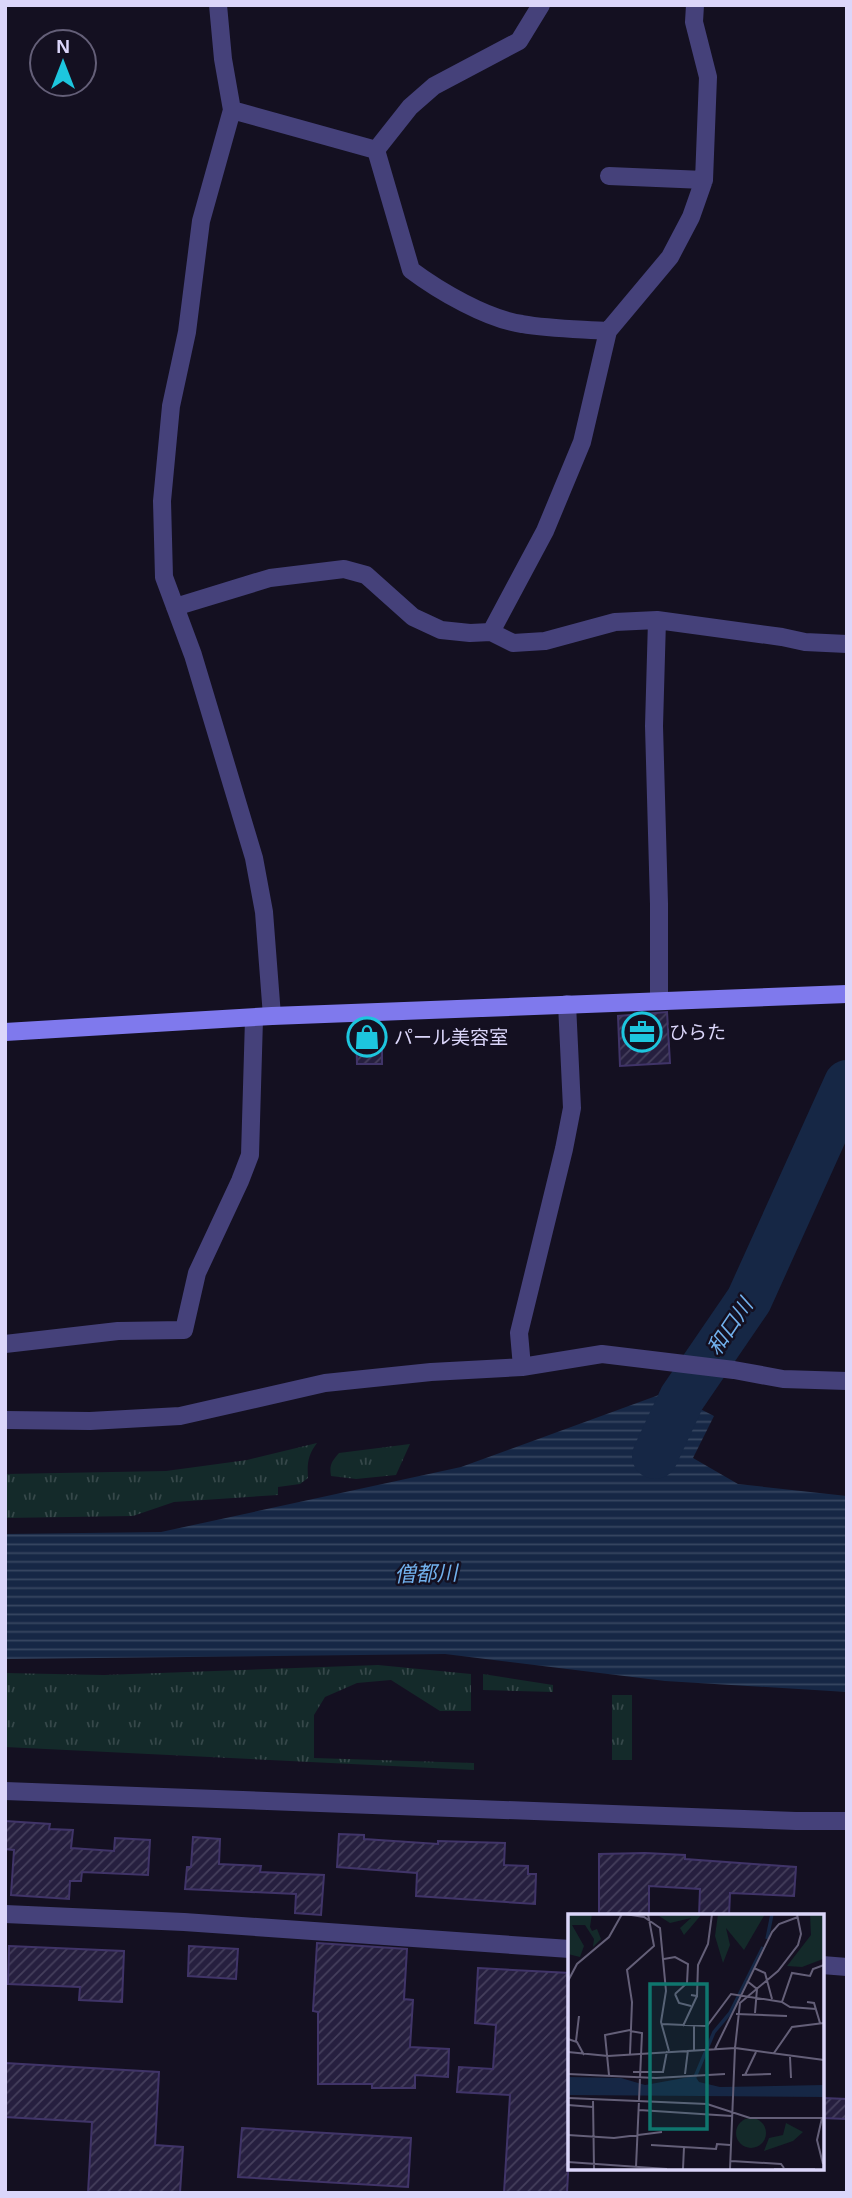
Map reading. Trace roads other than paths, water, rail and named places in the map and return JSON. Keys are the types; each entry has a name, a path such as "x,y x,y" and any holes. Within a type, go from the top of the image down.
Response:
{"street":[{"path":"218,5 223,59 232,110 201,221 187,332 171,407 162,501 164,577 193,655 254,858 264,912 272,1016"},
{"path":"376,150 411,107 434,86 519,41 541,5"},
{"path":"491,632 545,531 582,442 608,331 670,257 691,217 704,180 708,77 694,22 695,5"},
{"path":"232,110 376,150"},
{"path":"376,150 411,270 427,282 486,313 520,324 608,331"},
{"path":"609,176 704,180"},
{"path":"175,607 270,578 344,569 366,575 413,617 442,630 491,632 513,643 545,641 615,622 657,620 805,642 847,644"},
{"path":"657,620 654,726 659,1001"},
{"path":"5,1032 272,1016 841,994"},
{"path":"522,1367 519,1333 572,1108 567,1004"},
{"path":"5,1343 118,1331 184,1330 197,1273 250,1155 254,1019"},
{"path":"5,1420 90,1421 180,1416 325,1384 431,1371 522,1367 602,1353 783,1379 847,1381"},
{"path":"5,1791 847,1821"},
{"path":"5,1914 184,1922 568,1949"},
{"path":"824,1965 847,1967"}],"water":[{"name":"僧都川","path":"667,1392 714,1416 693,1458 738,1484 847,1496 847,1692 665,1681 445,1654 5,1659 5,1534 161,1532 461,1467"}],"waterway":[{"name":"和口川","path":"655,1456 682,1398 749,1300 847,1083"}],"place":[{"name":"ひらた","path":"642,1032"},
{"name":"パール美容室","path":"367,1037"}]}
